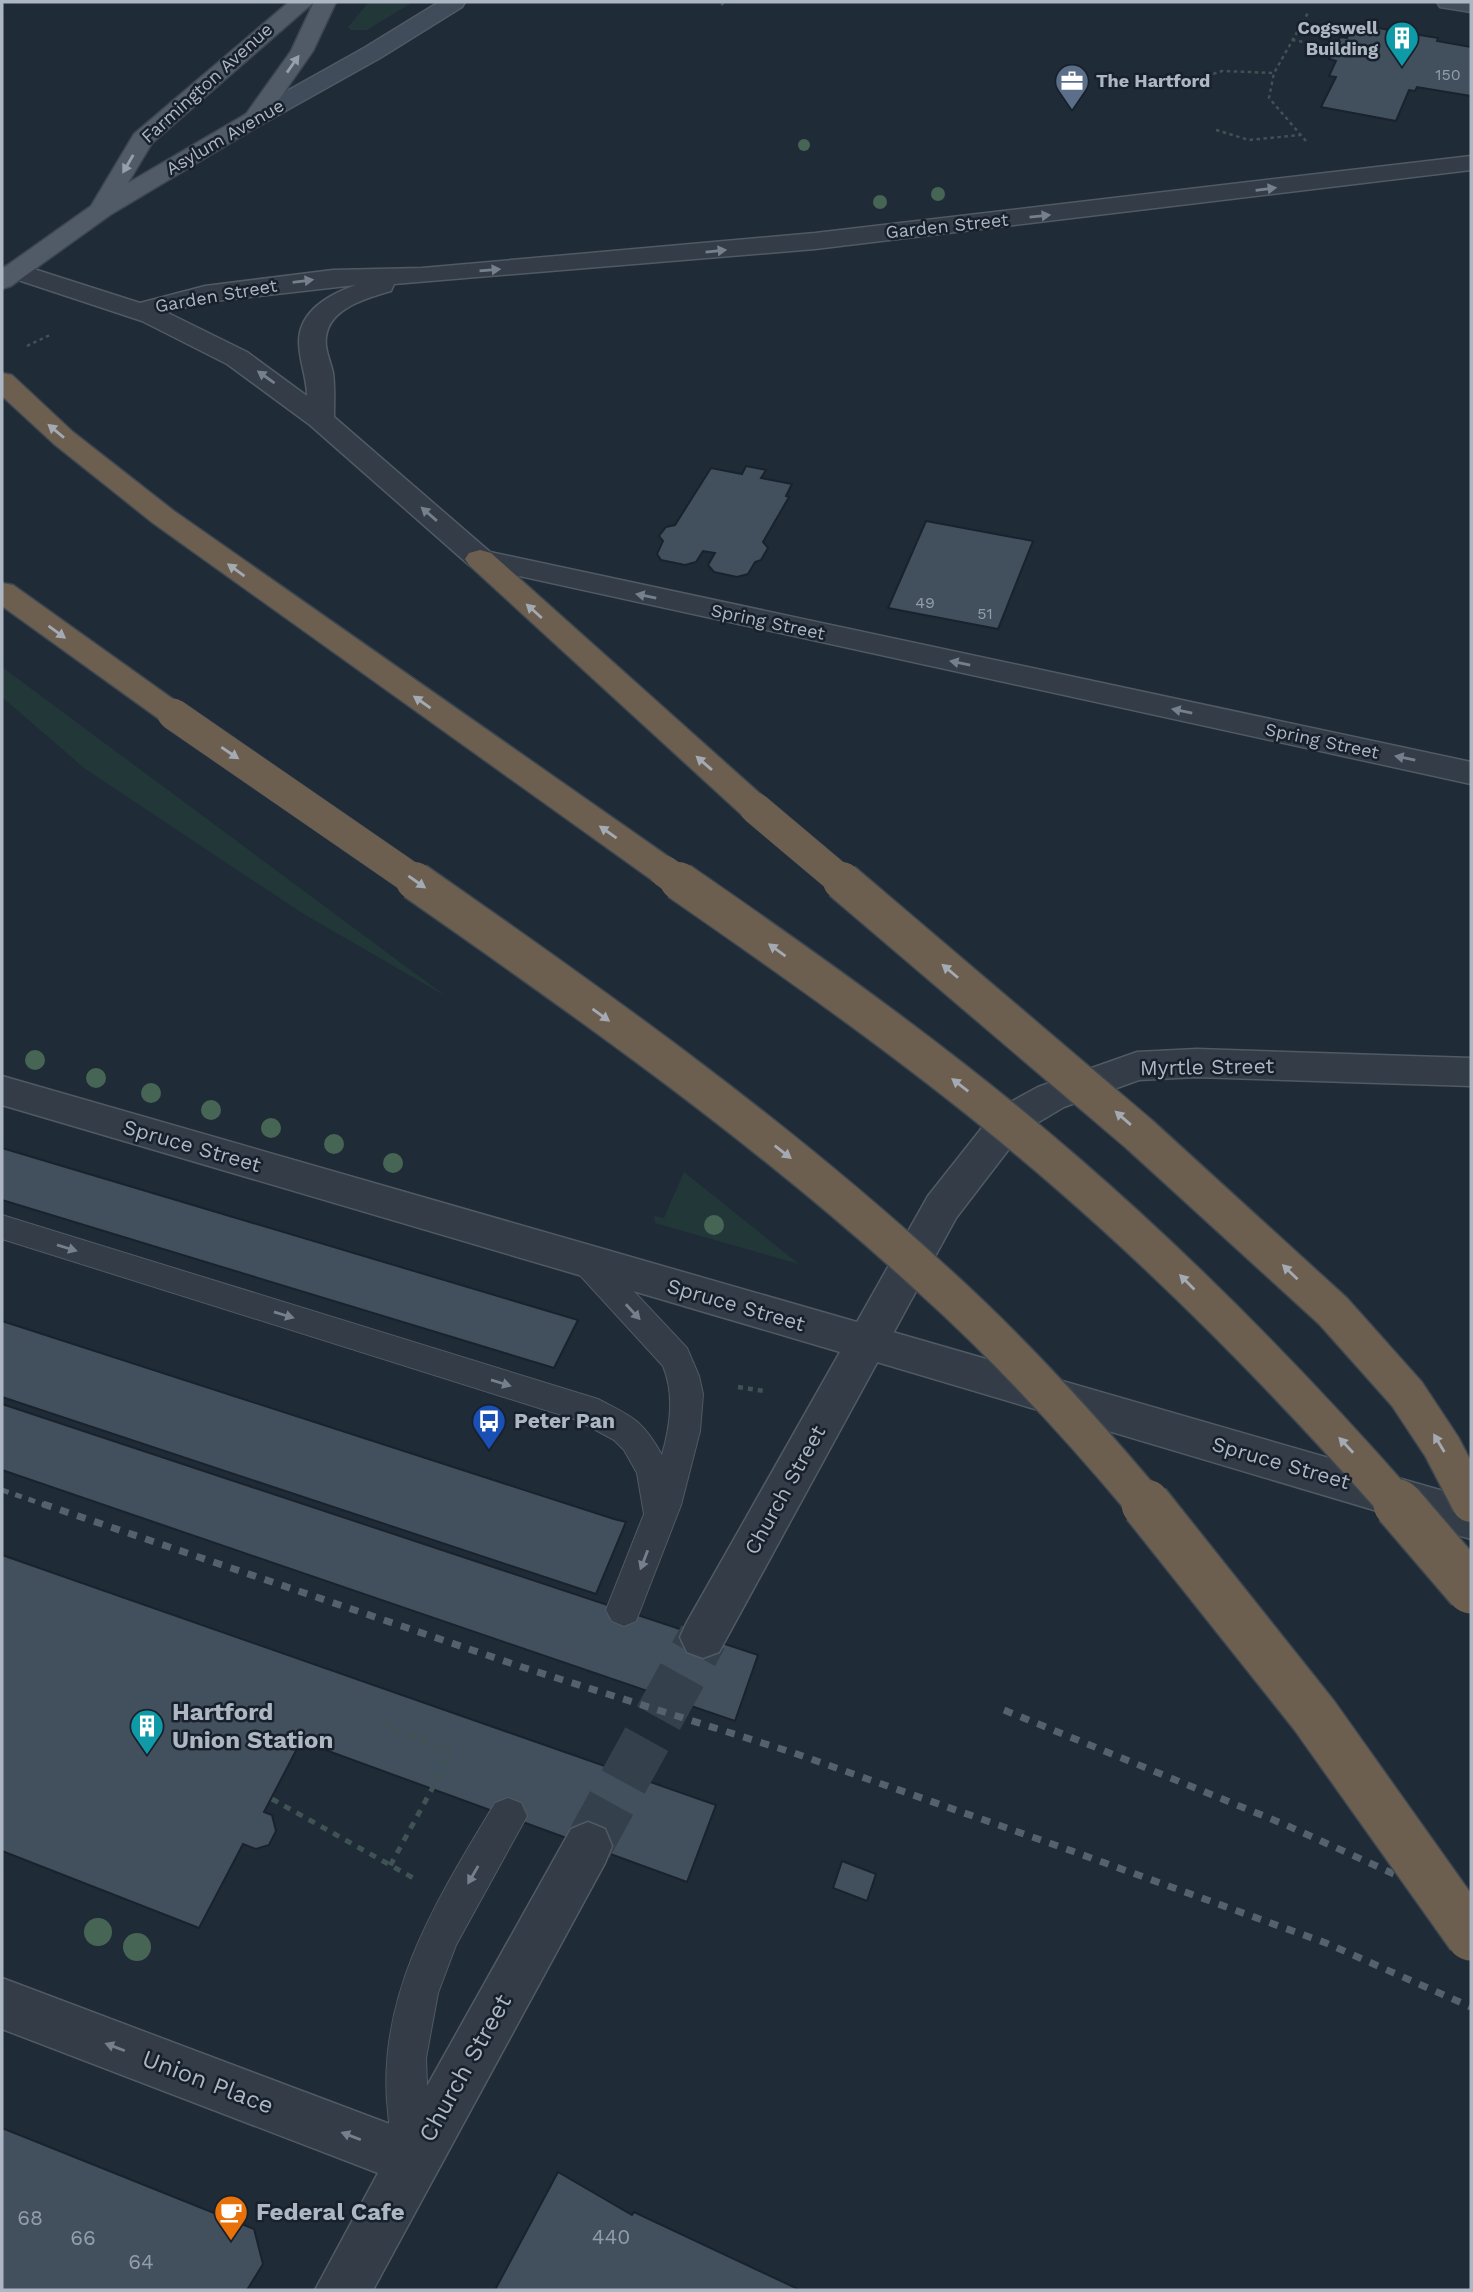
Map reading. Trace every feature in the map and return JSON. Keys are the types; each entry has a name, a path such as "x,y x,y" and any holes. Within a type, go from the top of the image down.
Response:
{"highway":[{"path":"2,381 58,433 198,542 933,1064 1066,1172 1176,1272 1271,1367 1359,1460 1471,1589"},
{"path":"480,559 755,807 1103,1101 1304,1286 1372,1353 1407,1395 1444,1452 1471,1503"},
{"path":"2,592 451,905 603,1015 798,1164 922,1269 1037,1381 1179,1544 1285,1675 1381,1805 1471,1936"}],"main road":[{"name":"Farmington Avenue","path":"101,210 142,139 286,13 303,2"},
{"name":"Farmington Avenue","path":"254,119 302,51 325,2"},
{"name":"Asylum Avenue","path":"9,276 101,210 454,2"},
{"path":"1448,2 1471,6"}],"street":[{"name":"Garden Street","path":"9,276 140,311 187,298 359,275 422,276 903,231 1471,163"},
{"name":"Garden Street","path":"320,419 320,378 312,345 318,323 329,309 345,298 422,276"},
{"name":"Spring Street","path":"140,311 181,328 237,358 320,419 480,559 1471,773"},
{"name":"Myrtle Street","path":"865,1342 942,1208 976,1161 1009,1121 1051,1097 1137,1066 1197,1063 1471,1072"},
{"name":"Spruce Street","path":"2,1091 1471,1518"},
{"name":"Church Street","path":"703,1637 865,1342"},
{"name":"Church Street","path":"343,2290 588,1846"},
{"name":"Union Place","path":"2,2004 415,2160"}],"lane":[{"path":"2,1227 594,1413 626,1430 636,1440 653,1471 661,1514"},
{"path":"587,1262 676,1358 686,1382 685,1424 661,1514 624,1611"},
{"path":"415,2160 406,2105 406,2057 410,2025 420,1985 454,1909 508,1816"}],"path":[{"path":"721,5 725,2"},
{"path":"1308,11 1274,73 1269,98 1309,144"},
{"path":"1292,40 1335,47"},
{"path":"1180,85 1222,71 1274,73"},
{"path":"1216,130 1249,140 1301,135"},
{"path":"738,1387 765,1391"},
{"path":"382,1725 450,1749 432,1789 390,1866"},
{"path":"272,1799 424,1884"}],"green space":[{"path":"369,2 413,2 367,30 351,30 348,27"},
{"path":"2,667 447,997 302,913 84,768 2,697"},
{"path":"684,1172 799,1264 655,1223 654,1216 664,1218"}],"building":[{"name":"Cogswell Building","path":"1354,24 1438,38 1437,41 1471,47 1471,96 1417,87 1415,91 1409,90 1396,121 1321,107 1336,77 1329,76 1336,61 1329,59 1340,37 1347,38"},
{"path":"746,466 766,470 761,478 792,484 786,496 789,497 763,542 768,548 761,560 755,562 748,574 737,577 714,572 708,565 715,553 703,551 696,562 685,565 661,560 657,554 663,541 659,536 666,527 675,525 711,468 742,474"},
{"path":"926,521 1033,541 998,629 888,608"},
{"path":"2,1148 578,1320 554,1368 2,1200"},
{"path":"2,1321 626,1522 596,1594 2,1397"},
{"path":"2,1404 758,1655 735,1721 2,1470"},
{"name":"Hartford Union Station","path":"2,1555 716,1805 687,1882 301,1741 264,1812 272,1815 276,1831 269,1845 256,1849 243,1844 199,1928 2,1851"},
{"path":"842,1861 876,1874 867,1901 833,1888"},
{"path":"2,2128 254,2229 263,2264 247,2290 2,2290"},
{"path":"558,2172 632,2215 634,2212 800,2290 495,2290"}],"tunnel":[{"path":"588,1846 703,1637"}],"railway":[{"path":"2,1490 48,1506"},
{"path":"43,1504 522,1667 791,1752 1058,1846 1326,1943 1471,2007"},
{"path":"1004,1710 1286,1825 1471,1909"}],"place":[{"name":"Cogswell Building","path":"1402,68"},
{"name":"The Hartford","path":"1072,111"},
{"name":"Peter Pan","path":"489,1451"},
{"name":"Hartford Union Station","path":"147,1756"},
{"name":"Federal Cafe","path":"231,2242"}]}
